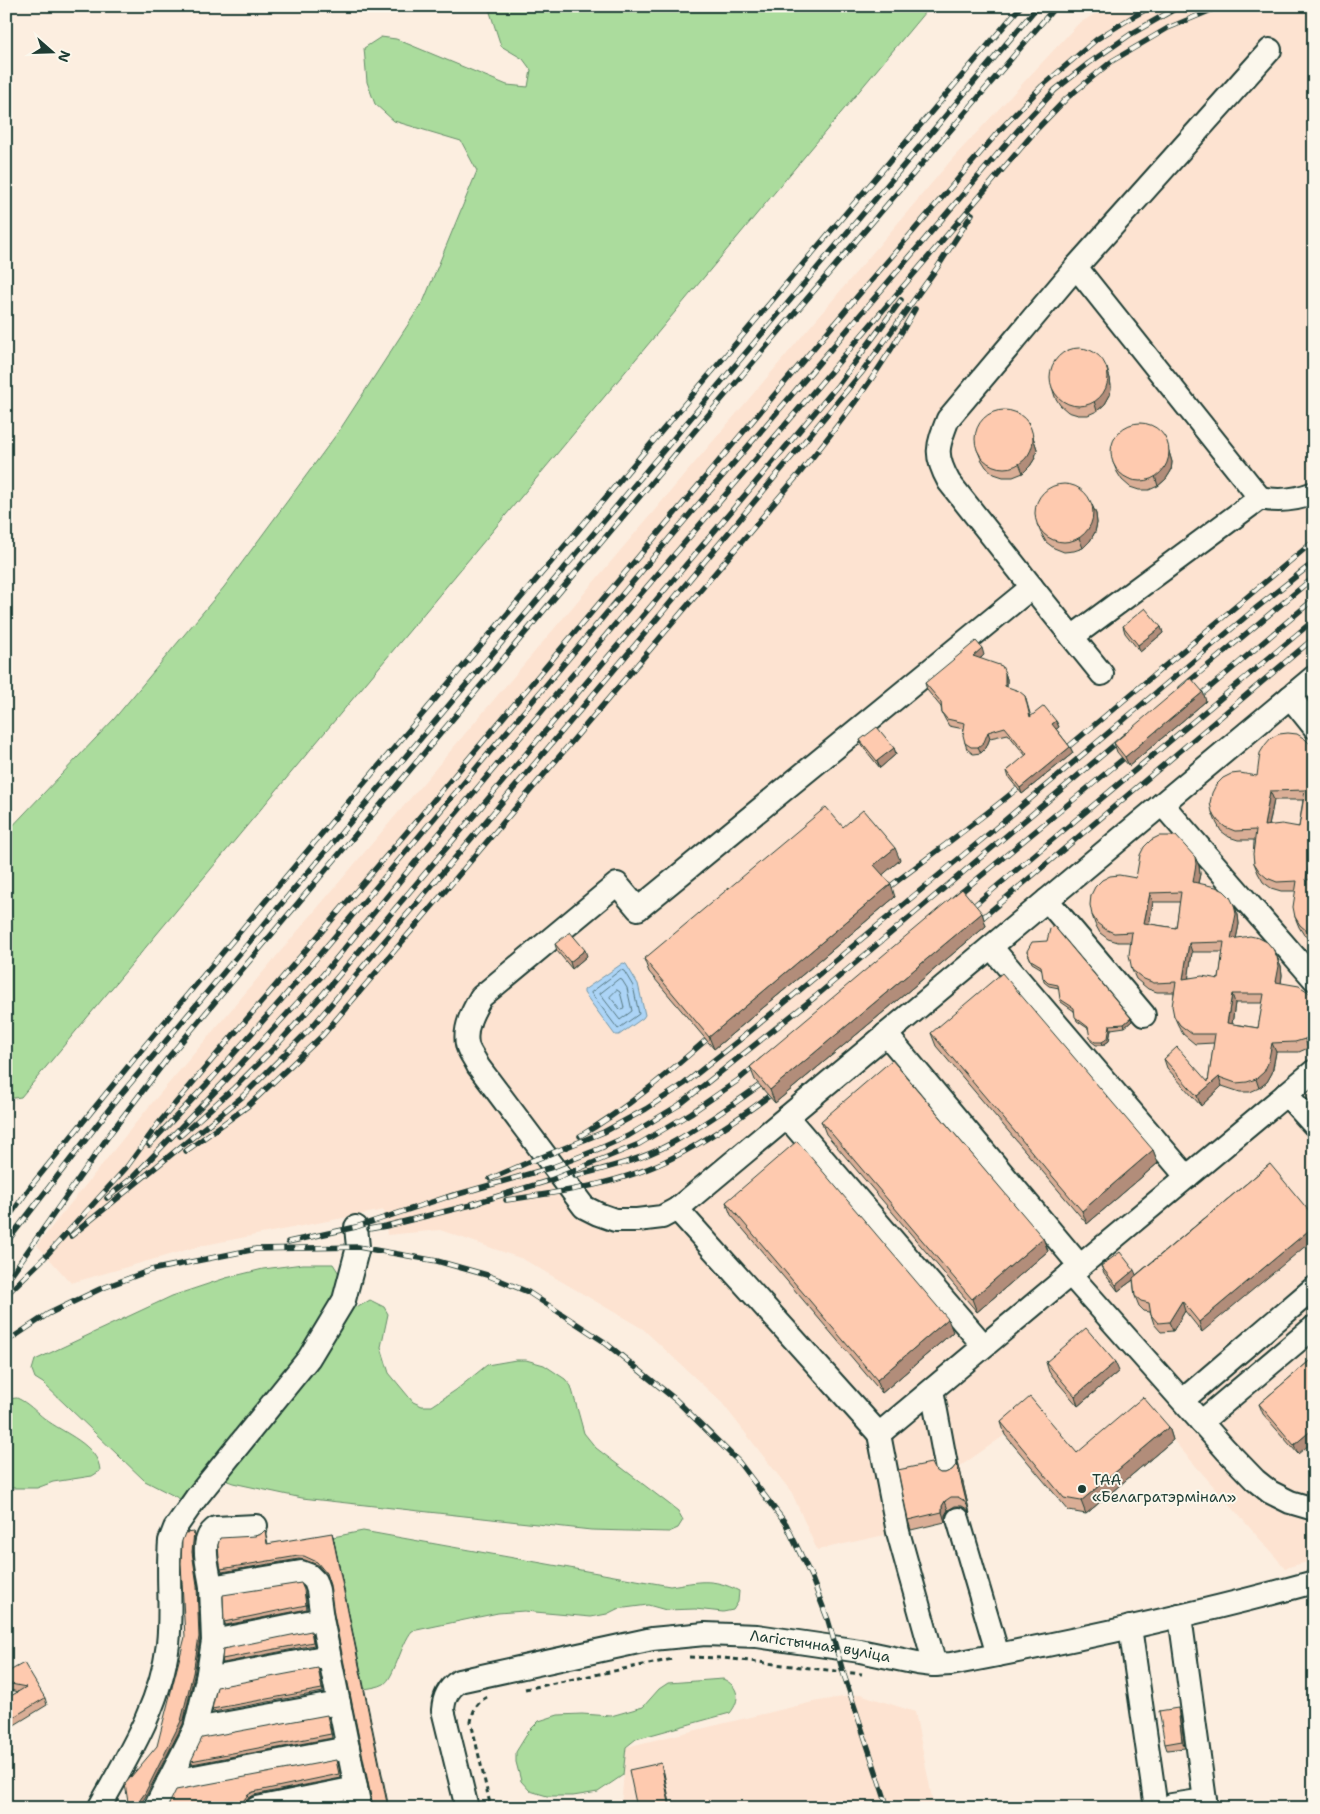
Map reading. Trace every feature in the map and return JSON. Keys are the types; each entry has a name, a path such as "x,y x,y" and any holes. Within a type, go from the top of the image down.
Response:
{"street":[{"path":"1102,674 949,482 940,465 938,444 948,419 1076,267 1270,50"},
{"path":"1076,267 1260,498 1292,500 1314,493"},
{"path":"1072,637 1260,498"},
{"path":"1032,587 638,909 617,884 481,997 472,1014 467,1045 478,1066 584,1207 615,1220 662,1217 676,1209 1314,677"},
{"path":"1290,697 1314,727"},
{"path":"1162,804 1314,980"},
{"path":"1047,900 1144,1015"},
{"path":"991,947 1187,1177"},
{"path":"886,1034 1075,1270 1183,1400 1243,1468 1270,1492 1290,1502 1314,1509"},
{"path":"879,1434 1314,1071"},
{"path":"1286,1094 1314,1125"},
{"path":"787,1117 984,1346"},
{"path":"676,1209 879,1434 898,1532 935,1665"},
{"path":"99,1808 141,1730 162,1678 168,1642 170,1541 175,1528 214,1475 308,1358 344,1300 358,1248 356,1227"},
{"path":"1183,1400 1314,1288"},
{"path":"1202,1422 1314,1327"},
{"path":"932,1390 947,1470"},
{"path":"958,1518 998,1655"},
{"path":"156,1808 195,1729 207,1679 214,1641 211,1587 206,1549 209,1535 216,1528 256,1526"},
{"path":"211,1587 302,1572 309,1575 315,1581 318,1590 322,1620 358,1798 257,1808"},
{"name":"Лагістычная вуліца","path":"466,1808 443,1710 444,1699 451,1687 459,1681 652,1639 705,1634 757,1636 852,1650 917,1663 951,1664 1180,1616 1246,1601 1314,1582"},
{"path":"1130,1627 1164,1807 1205,1804 1180,1616"},
{"path":"214,1641 322,1620"},
{"path":"207,1679 330,1656"},
{"path":"195,1729 339,1704"},
{"path":"168,1782 348,1748"}],"path":[{"path":"522,1690 681,1657 723,1658 862,1674"},
{"path":"491,1808 471,1722 472,1713 477,1703 485,1697 494,1695"}],"shaded area":[{"name":"ТАА «Белагратэрмінал»","path":"1108,6 1314,6 1314,1560 1285,1568 1173,1440 1086,1514 1069,1511 1005,1435 959,1467 970,1516 817,1550 792,1493 722,1403 643,1329 523,1259 440,1230 387,1235 384,1210 200,1246 71,1283 37,1245 147,1109 953,158 1078,24"},
{"path":"860,1694 915,1712 934,1808 621,1808 626,1747 813,1702"}],"green space":[{"path":"488,6 930,6 21,1097 6,1099 6,833 114,719 224,587 339,431 424,300 477,171 461,141 394,121 375,104 367,82 364,48 381,37 396,39 507,85 528,87 531,70 523,59 501,46"},
{"path":"303,1264 333,1264 340,1275 337,1300 358,1307 370,1300 384,1307 388,1314 381,1347 389,1373 413,1402 422,1406 432,1406 456,1390 487,1365 526,1360 544,1365 565,1379 571,1386 584,1433 596,1448 678,1511 683,1520 678,1528 669,1532 591,1530 302,1498 233,1483 206,1473 186,1502 145,1481 43,1383 35,1378 32,1370 35,1360 172,1296 226,1278 263,1269"},
{"path":"17,1398 87,1447 94,1454 100,1471 92,1476 53,1482 37,1488 6,1488 6,1399"},
{"path":"363,1531 670,1586 713,1582 739,1591 738,1602 733,1610 723,1612 695,1609 666,1610 648,1605 617,1609 607,1614 591,1617 524,1611 498,1613 412,1631 404,1644 388,1681 380,1686 364,1689 333,1537"},
{"path":"723,1679 732,1685 737,1694 736,1703 730,1713 636,1739 626,1747 623,1775 598,1792 573,1796 547,1796 530,1791 521,1781 516,1762 516,1752 529,1731 539,1721 558,1715 611,1716 643,1707 659,1689 668,1683"}],"water":[{"path":"623,963 626,964 638,984 645,1015 619,1035 615,1035 584,993 584,990"}],"building":[{"path":"1079,348 1090,350 1103,361 1108,377 1106,388 1095,401 1079,406 1068,404 1055,393 1050,377 1052,366 1063,353"},
{"path":"1004,410 1020,415 1028,423 1033,439 1028,455 1020,463 1004,468 988,463 980,455 975,439 980,423 988,415"},
{"path":"1140,423 1156,428 1164,436 1169,452 1164,468 1156,476 1140,481 1124,476 1116,468 1111,452 1116,436 1124,428"},
{"path":"1064,484 1075,486 1088,497 1093,513 1091,524 1080,537 1064,542 1053,540 1040,529 1035,513 1037,502 1048,489"},
{"path":"1145,608 1161,627 1138,645 1123,626"},
{"path":"976,641 982,648 973,656 1002,666 1005,673 1005,686 1019,691 1025,696 1030,717 1044,706 1056,721 1052,724 1070,747 1020,788 1007,771 1027,754 1005,727 988,732 984,742 978,747 971,747 965,743 963,735 965,723 947,719 942,713 941,702 925,683"},
{"path":"1191,678 1203,692 1125,757 1114,743"},
{"path":"877,727 894,748 877,761 860,740"},
{"path":"1279,734 1297,734 1305,739 1314,750 1314,842 1312,842 1306,880 1314,879 1314,934 1308,932 1300,925 1295,917 1293,907 1297,881 1277,882 1267,878 1260,872 1254,863 1253,854 1256,830 1235,831 1225,827 1212,812 1210,803 1216,785 1223,778 1231,774 1240,773 1257,776 1260,753 1271,738","holes":["1305,790 1299,827 1282,824 1264,826 1270,791"]},
{"path":"826,807 843,827 863,810 895,848 874,865 891,884 709,1037 644,959"},
{"path":"1159,836 1176,836 1195,857 1196,864 1193,882 1216,887 1230,897 1236,914 1231,939 1250,936 1267,942 1277,957 1279,966 1276,982 1299,986 1314,998 1314,1029 1312,1032 1305,1039 1295,1042 1272,1043 1264,1072 1256,1079 1236,1083 1219,1077 1197,1096 1164,1059 1177,1047 1208,1082 1215,1034 1192,1034 1180,1025 1174,1016 1172,1006 1176,982 1154,983 1144,979 1132,970 1129,955 1132,932 1114,933 1097,923 1092,915 1091,895 1095,887 1102,880 1110,876 1119,875 1136,878 1140,855 1144,847 1151,840","holes":["1181,892 1176,928 1144,923 1150,893","1224,942 1219,979 1202,976 1183,979 1189,943","1232,994 1264,994 1258,1028 1227,1023"]},
{"path":"962,889 982,913 770,1090 750,1067"},
{"path":"1053,925 1131,1018 1124,1024 1110,1025 1108,1038 1102,1042 1095,1042 1090,1038 1088,1027 1075,1017 1074,1008 1060,999 1058,985 1048,983 1043,978 1041,966 1031,960 1027,951 1032,942 1047,941"},
{"path":"570,932 585,950 570,962 555,944"},
{"path":"1002,973 1153,1150 1082,1211 931,1033"},
{"path":"892,1060 1043,1238 972,1299 821,1121"},
{"path":"797,1141 948,1319 877,1380 726,1202"},
{"path":"1270,1164 1314,1217 1314,1226 1199,1322 1182,1301 1169,1322 1158,1323 1151,1315 1149,1303 1141,1301 1135,1296 1133,1278"},
{"path":"1120,1252 1134,1270 1116,1285 1101,1266"},
{"path":"1086,1328 1115,1362 1075,1396 1046,1362"},
{"path":"1314,1357 1314,1428 1294,1445 1259,1404"},
{"path":"1030,1397 1077,1453 1143,1397 1169,1427 1081,1501 1064,1498 1001,1422"},
{"path":"956,1460 967,1505 958,1497 951,1497 942,1506 942,1512 908,1520 898,1470 931,1463 934,1469 940,1473 945,1473 952,1470 956,1465"},
{"path":"265,1530 267,1544 332,1533 388,1808 371,1808 372,1802 334,1614 330,1585 326,1573 317,1562 304,1556 221,1569 218,1545 220,1538 255,1536"},
{"path":"194,1532 192,1552 197,1585 199,1637 193,1673 181,1721 145,1793 134,1808 129,1808 125,1784 157,1746 185,1637 181,1563 182,1541 185,1533"},
{"path":"301,1583 306,1605 224,1622 223,1595"},
{"path":"311,1631 313,1642 222,1659 223,1649"},
{"path":"24,1663 45,1698 7,1721 10,1726 6,1728 6,1699 26,1687 6,1683 6,1673"},
{"path":"318,1668 322,1689 212,1709 217,1687"},
{"path":"1178,1708 1182,1741 1165,1744 1159,1711"},
{"path":"327,1715 331,1734 191,1761 202,1738"},
{"path":"336,1760 339,1774 253,1792 243,1801 243,1808 168,1808 176,1790"},
{"path":"661,1763 670,1808 637,1808 629,1770"},
{"path":"345,1800 347,1808 307,1808"}],"railway":[{"path":"6,1221 31,1186 143,1048 339,813 1021,6"},
{"path":"6,1243 117,1099 1038,6"},
{"path":"6,1282 112,1131 167,1059 704,420 1056,6"},
{"path":"6,1295 45,1257 126,1168 158,1124 999,131 1042,86 1097,39 1152,6"},
{"path":"149,1145 207,1084 283,998 673,534 1024,123 1055,90 1089,63 1131,34 1180,6"},
{"path":"107,1198 133,1177 321,977 622,616 1037,129 1067,98 1112,61 1168,28 1221,6"},
{"path":"71,1236 242,1097 311,1028 636,644 863,371 937,268 972,214"},
{"path":"180,1136 234,1088 275,1047 323,994 838,385 901,300"},
{"path":"186,1151 248,1106 323,1035 799,474 861,394 889,353 915,309"},
{"path":"1068,747 1314,541"},
{"path":"532,1161 604,1132 646,1109 684,1084 991,832 1255,609 1314,562"},
{"path":"1181,688 1314,577"},
{"path":"1201,695 1314,599"},
{"path":"971,908 1314,620"},
{"path":"981,919 1314,638"},
{"path":"448,1197 553,1167 594,1151 628,1136 679,1105 815,997 1126,735"},
{"path":"953,899 1123,759"},
{"path":"888,888 1018,788"},
{"path":"580,1136 630,1103 706,1040"},
{"path":"472,1204 551,1180 639,1144 691,1113 737,1081 762,1060"},
{"path":"575,1176 624,1163 659,1150 704,1123 760,1085"},
{"path":"506,1200 591,1186 653,1167 709,1137 769,1096"},
{"path":"490,1179 538,1158"},
{"path":"288,1242 356,1227 453,1195"},
{"path":"369,1229 479,1203"},
{"path":"6,1342 48,1314 100,1289 151,1270 256,1249 358,1247 437,1261 487,1275 528,1292 603,1341 676,1400 738,1461 786,1524 811,1576 828,1620 843,1672 888,1808"}],"place":[{"name":"ТАА «Белагратэрмінал»","path":"1082,1489"}]}
